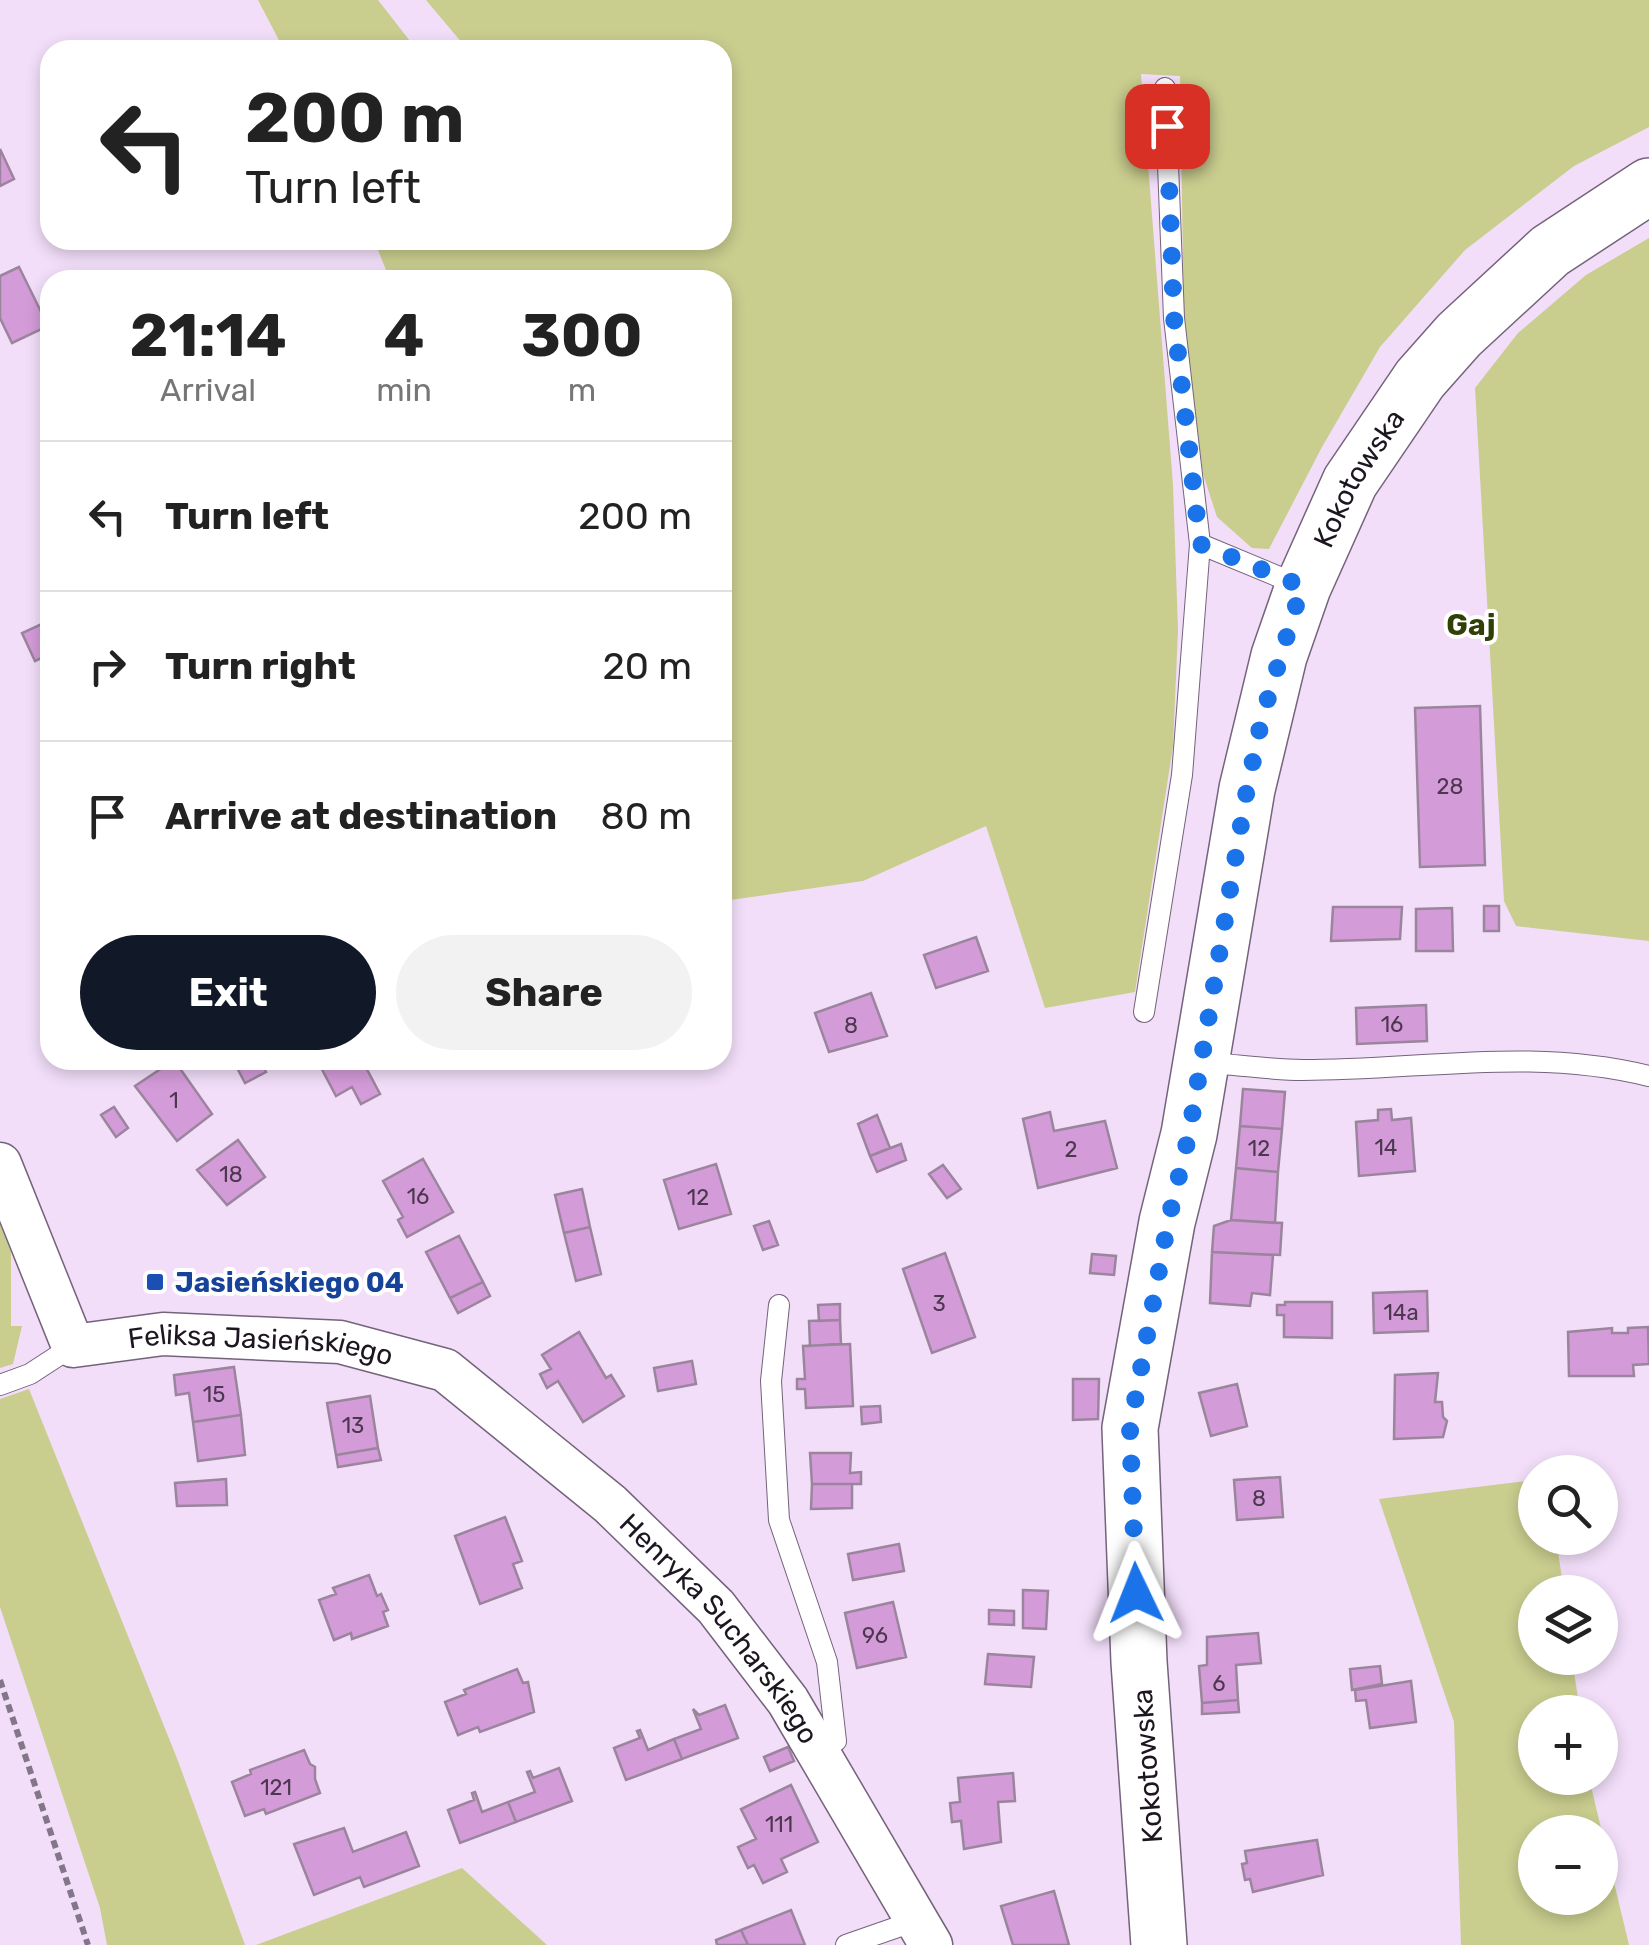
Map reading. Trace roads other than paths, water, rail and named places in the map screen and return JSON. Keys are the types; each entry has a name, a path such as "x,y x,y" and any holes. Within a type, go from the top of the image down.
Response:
{"street":[{"name":"Kokotowska","path":"1159,1945 1140,1662 1130,1428 1201,1063 1262,718 1302,586 1350,482 1420,379 1458,334 1550,251 1649,186"},
{"path":"0,1164 73,1346"},
{"name":"Feliksa Jasieńskiego","path":"73,1346 163,1334 340,1342 445,1370"},
{"name":"Henryka Sucharskiego","path":"445,1370 610,1504 716,1608 788,1701 923,1933"}],"lane":[{"path":"1144,1012 1182,774 1200,544 1174,318 1166,88"},
{"path":"1200,544 1302,586"},
{"path":"1201,1063 1301,1070 1525,1059 1604,1065 1649,1076"},
{"path":"779,1305 772,1382 779,1520 826,1662 836,1741 819,1751"},
{"path":"0,1385 30,1374 73,1346"},
{"path":"846,1945 923,1933"}],"place":[{"name":"Jasieńskiego 04","path":"155,1282"}],"district":[{"name":"Gaj","path":"1471,625"}]}
